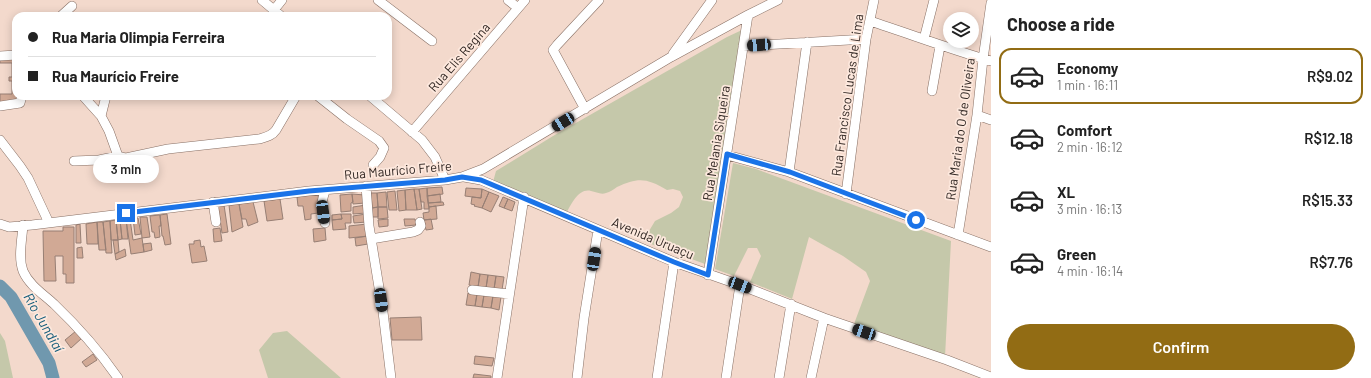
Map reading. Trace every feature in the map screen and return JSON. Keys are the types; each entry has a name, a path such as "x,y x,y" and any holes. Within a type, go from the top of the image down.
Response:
{"street":[{"path":"262,0 277,12"},
{"path":"278,12 282,0"},
{"path":"378,0 432,41"},
{"path":"508,0 518,8"},
{"name":"Rua Elis Regina","path":"412,132 525,0"},
{"path":"585,109 554,52 554,48 598,0"},
{"path":"671,57 712,0"},
{"name":"Rua Maurício Freire","path":"0,224 9,226 23,226 213,202 366,186 445,180 462,177 490,165 671,57 778,0"},
{"name":"Rua Francisco Lucas de Lima","path":"846,194 866,39 874,0"},
{"path":"924,39 934,0"},
{"name":"Rua Maria do O de Oliveira","path":"958,235 987,60 991,3"},
{"path":"66,12 72,6"},
{"name":"Rua Melania Siqueira","path":"708,275 748,15"},
{"path":"870,21 924,39 940,46 987,60"},
{"path":"743,46 866,39"},
{"path":"790,172 807,42"},
{"path":"932,91 940,46"},
{"path":"0,56 12,55"},
{"path":"0,106 20,103 21,100"},
{"path":"87,100 101,116 109,131 118,156"},
{"path":"101,116 105,100"},
{"path":"74,161 99,160 118,156 126,158 168,150 259,139 270,136 274,133 294,100"},
{"path":"323,100 379,141 384,148 380,157 373,165"},
{"path":"375,100 422,140 435,157 445,180"},
{"path":"977,115 991,120"},
{"path":"0,140 28,178 49,223"},
{"path":"727,154 790,172 991,247"},
{"path":"488,183 485,178 486,172 490,165"},
{"name":"Avenida Uruaçu","path":"462,177 481,180 524,197 598,230 708,275 740,285 824,318 988,377"},
{"path":"366,186 371,239 383,312 391,378"},
{"path":"325,190 322,202 325,223"},
{"path":"497,378 524,197"},
{"path":"213,202 216,222"},
{"path":"371,239 413,232 418,230 420,222"},
{"path":"23,226 21,263 27,279 77,328 118,378"},
{"path":"577,378 584,318 598,230"},
{"path":"657,378 674,262"},
{"path":"726,378 740,285"},
{"path":"472,290 509,294"},
{"path":"779,378 791,304"},
{"path":"812,378 824,318"}],"green space":[{"path":"742,30 705,264 643,241 655,221 679,207 683,197 680,191 673,189 667,190 648,181 637,180 624,184 604,194 591,191 583,192 576,197 567,212 493,182 496,171 553,136 727,37"},
{"path":"733,163 756,169 951,241 945,357 854,324 870,281 866,272 843,256 809,237 792,299 750,282 761,256 757,248 748,248 734,276 715,269"},
{"path":"287,331 341,378 268,378 259,350 273,333"},
{"path":"0,333 5,341 13,378 0,378"}],"building":[{"path":"12,57 12,63 0,63 0,58"},
{"path":"9,77 12,77 12,81 9,81"},
{"path":"0,94 12,94 12,100 20,101 0,102"},
{"path":"442,187 443,194 427,196 427,188"},
{"path":"427,188 429,209 424,209 424,202 421,202 419,189"},
{"path":"466,188 482,189 481,198 465,196"},
{"path":"414,189 417,210 406,210 405,190"},
{"path":"414,189 419,189 422,209 417,210"},
{"path":"482,189 489,192 482,208 471,204 472,197 481,198"},
{"path":"405,190 406,210 399,211 397,191"},
{"path":"395,191 397,210 389,210 387,192"},
{"path":"386,192 387,207 378,207 377,193"},
{"path":"489,192 499,196 491,212 482,208"},
{"path":"371,193 377,193 378,207 372,208"},
{"path":"318,194 318,213 311,214 311,219 305,220 303,206 298,206 297,197"},
{"path":"352,194 365,195 365,203 353,204"},
{"path":"352,194 353,202 351,203 351,211 341,212 340,195"},
{"path":"440,194 441,202 428,203 427,196"},
{"path":"503,197 508,199 504,208 499,206"},
{"path":"280,199 283,219 267,221 264,201"},
{"path":"508,199 515,202 512,211 504,208"},
{"path":"253,202 258,222 248,226 246,219 242,219 239,204"},
{"path":"443,202 444,205 429,207 428,203"},
{"path":"239,204 243,227 232,232 229,205"},
{"path":"224,205 228,232 222,233 218,206"},
{"path":"366,205 366,213 353,214 353,207"},
{"path":"436,206 437,219 424,220 423,213 429,212 429,207"},
{"path":"378,207 378,217 372,217 372,208"},
{"path":"378,207 387,207 388,218 378,219"},
{"path":"167,214 171,244 165,245 162,236 160,215"},
{"path":"341,214 351,214 351,223 345,223 346,229 333,230 332,220 342,219"},
{"path":"341,214 342,219 332,220 332,215"},
{"path":"366,214 367,222 354,223 353,216"},
{"path":"160,215 160,237 155,238 154,232 152,232 150,216"},
{"path":"140,217 147,217 150,237 142,238"},
{"path":"133,218 138,218 141,234 135,235"},
{"path":"126,219 128,239 122,239 120,220"},
{"path":"126,219 130,219 133,240 142,238 144,252 131,254"},
{"path":"388,219 388,226 379,227 378,220"},
{"path":"404,219 415,219 416,225 405,226"},
{"path":"431,219 433,229 426,230 424,220"},
{"path":"116,220 118,240 111,240 110,221"},
{"path":"116,220 120,220 122,239 118,240"},
{"path":"110,221 112,253 106,253 103,222"},
{"path":"97,222 98,244 87,244 86,224"},
{"path":"97,222 103,222 106,250 99,250"},
{"path":"80,224 81,243 76,243 76,225"},
{"path":"367,224 368,236 349,238 349,226"},
{"path":"63,227 74,227 74,283 66,283 66,274 63,274 63,256 55,256 56,281 44,281 43,231 63,231"},
{"path":"220,228 222,241 214,242 213,229"},
{"path":"325,228 326,240 314,242 313,229"},
{"path":"368,236 368,244 356,246 355,238"},
{"path":"113,240 118,240 119,252 115,254"},
{"path":"200,240 201,247 204,246 207,261 192,263 189,244 194,244 194,241"},
{"path":"151,243 152,250 144,252 143,244"},
{"path":"82,247 83,258 77,258 77,248"},
{"path":"125,249 126,256 116,260 115,254"},
{"path":"471,272 480,274 478,287 469,285"},
{"path":"480,274 488,275 486,288 478,287"},
{"path":"488,275 496,276 494,289 486,288"},
{"path":"496,276 504,277 502,290 494,289"},
{"path":"468,293 477,294 475,306 466,305"},
{"path":"477,294 484,295 482,307 475,306"},
{"path":"484,295 493,296 491,308 482,307"},
{"path":"493,296 501,297 499,310 491,308"},
{"path":"421,317 422,340 392,340 390,318"},
{"path":"76,331 82,338 71,348 65,340"},
{"path":"93,354 97,360 86,367 82,362"},
{"path":"475,356 494,358 492,366 474,364"},
{"path":"474,374 491,376 491,378 473,378"}],"waterway":[{"name":"Rio Jundiaí","path":"0,286 11,297 49,363 53,378"}],"route":[{"path":"126,213 309,191 445,180 462,177 481,180 524,197 674,262 708,275 727,154 790,172 916,220"}]}
